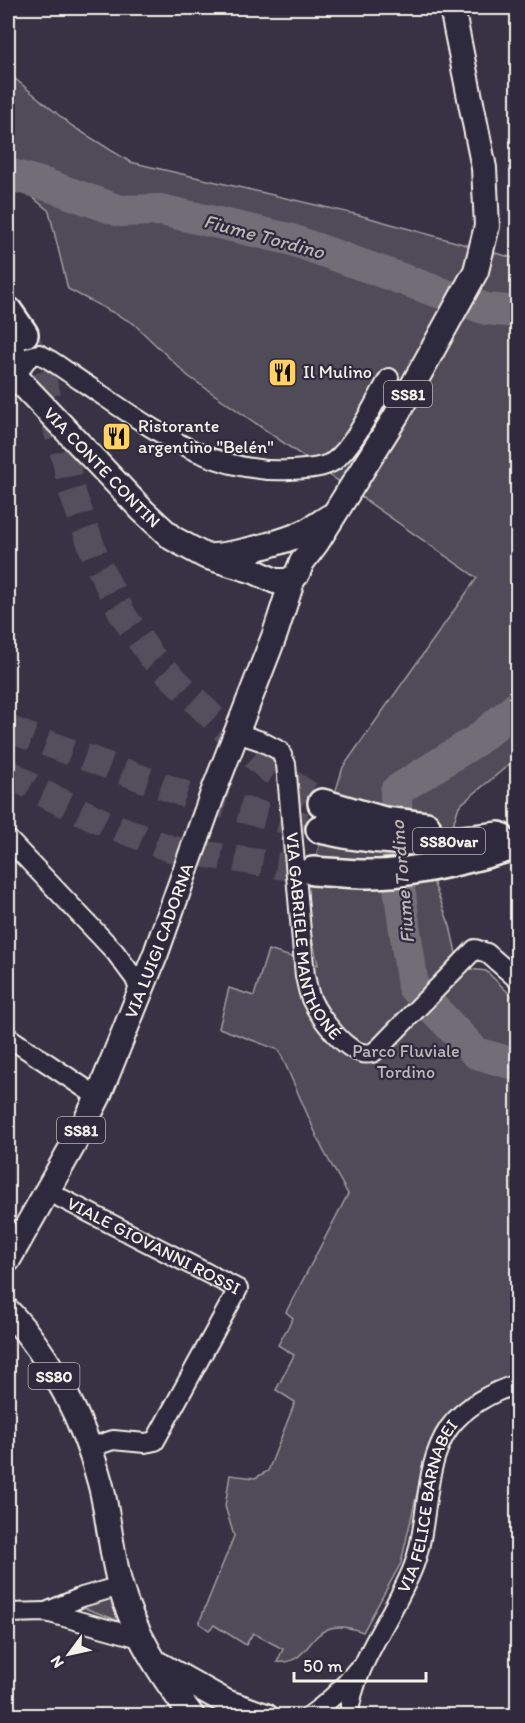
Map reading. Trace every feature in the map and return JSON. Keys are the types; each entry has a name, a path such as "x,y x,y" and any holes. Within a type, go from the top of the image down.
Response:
{"highway":[{"path":"8,311 16,339 12,373"},
{"name":"SS80var","path":"518,823 425,826 384,820 329,818 380,840 449,841 518,833"},
{"path":"321,872 400,873 518,845"}],"main road":[{"name":"SS81","path":"334,514 396,416 476,271 487,226 484,168 452,8"},
{"name":"VIA CONTE CONTIN","path":"12,373 160,528 181,544 204,556 254,572 285,575"},
{"path":"204,556 222,556 276,542 306,532 334,514"},
{"path":"285,575 317,542 334,514"},
{"name":"SS81","path":"276,542 293,545 298,550 285,575 262,570 260,563 263,552 276,542"},
{"name":"VIA LUIGI CADORNA","path":"8,1260 98,1097 156,953 283,610 281,592 285,575"},
{"name":"SS80","path":"8,1311 32,1340 74,1412 89,1448 106,1509 120,1586 140,1638 192,1716"},
{"name":"SS80","path":"156,1663 226,1702 266,1716"}],"street":[{"path":"12,373 33,368 45,357 164,436 197,453 249,469 286,470 312,468 332,462 348,448 389,378"},
{"name":"VIA GABRIELE MANTHONÉ","path":"237,733 261,741 280,751 286,764 305,976 311,999 323,1020 349,1047 360,1053 371,1053 379,1048 475,949 487,953 518,980"},
{"path":"8,839 115,952 135,979 140,992"},
{"path":"115,952 136,960 149,958 156,953"},
{"path":"8,1037 98,1097"},
{"name":"VIALE GIOVANNI ROSSI","path":"47,1191 238,1289 155,1441 145,1443 113,1440 89,1448"},
{"name":"VIA FELICE BARNABEI","path":"349,1716 349,1707 367,1657 401,1595 415,1563 440,1443 451,1426 472,1407 496,1392 518,1384"},
{"path":"8,1613 46,1611 120,1586"},
{"path":"46,1611 140,1638"},
{"name":"VIA FELICE BARNABEI","path":"309,1716 324,1706 345,1685 367,1657"}],"green space":[{"name":"Parco Fluviale Tordino","path":"8,73 72,126 130,162 359,215 517,259 517,758 459,806 434,884 450,926 456,953 470,969 486,971 517,1001 517,1375 492,1383 461,1403 432,1441 422,1471 401,1563 363,1632 344,1627 331,1628 321,1633 299,1656 290,1661 277,1662 283,1649 253,1633 246,1645 214,1625 209,1630 199,1623 234,1536 225,1506 230,1475 255,1478 268,1471 295,1402 276,1390 294,1355 278,1345 293,1318 286,1312 348,1194 323,1150 279,1050 219,1028 229,988 254,996 268,950 318,965 311,934 307,885 343,767 477,578 188,376 133,323 68,289 49,211 8,177"},
{"path":"113,1596 122,1622 79,1606"},
{"path":"186,1683 239,1715 205,1715 194,1700"}],"waterway":[{"name":"Fiume Tordino","path":"8,174 120,211 161,210 289,239 486,309 518,312"},
{"name":"Fiume Tordino","path":"518,706 477,740 396,791 398,880 413,987 476,1053 518,1065"}],"tunnel":[{"path":"24,334 41,373 66,462 71,489 98,564 123,615 151,656 233,738 270,770 322,803"},
{"path":"8,727 195,798 320,829"},
{"path":"8,772 38,791 105,823 171,849 313,871"}],"place":[{"name":"Il Mulino","path":"282,372"},
{"name":"Ristorante argentino \"Belén\"","path":"117,436"}]}
